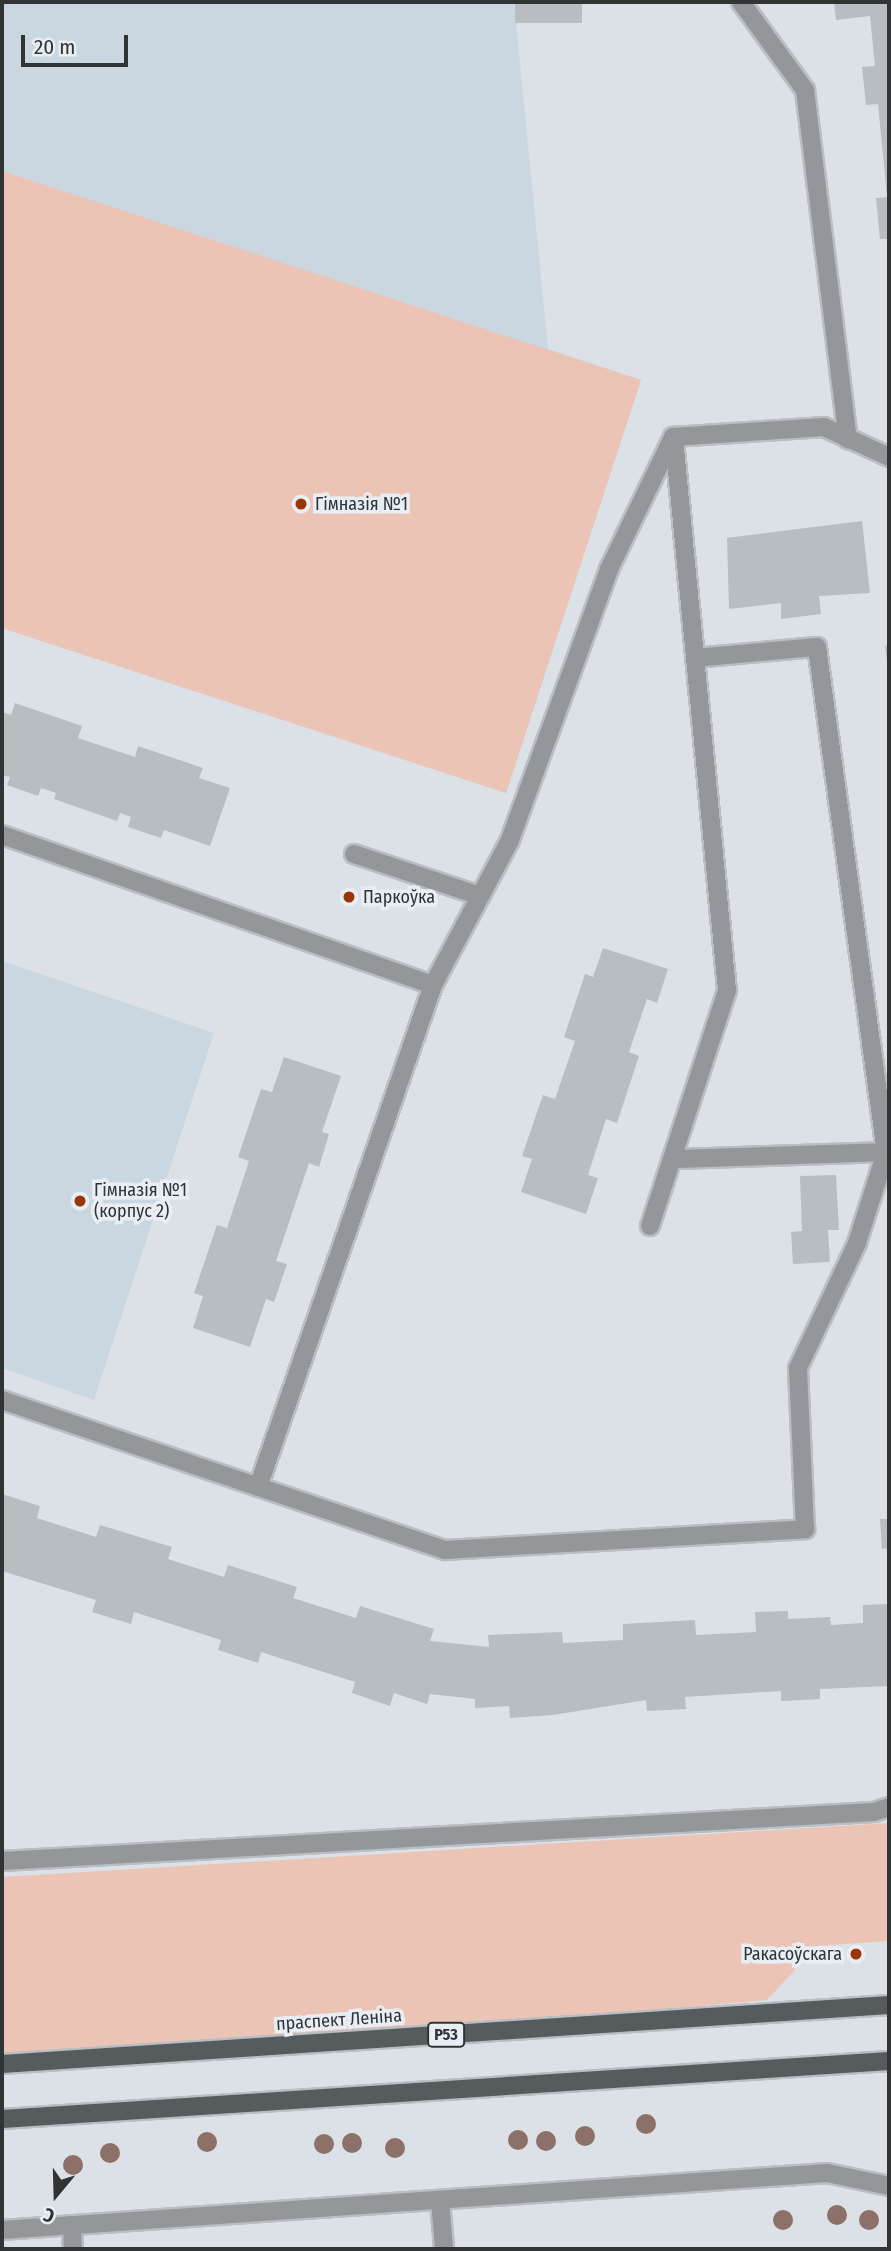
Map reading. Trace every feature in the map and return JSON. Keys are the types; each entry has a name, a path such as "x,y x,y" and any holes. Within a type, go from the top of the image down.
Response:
{"main road":[{"name":"праспект Леніна","path":"2,2064 889,2005"},
{"path":"2,2119 889,2061"}],"street":[{"path":"741,2 805,90 848,439"},
{"path":"673,438 824,427 889,457"},
{"path":"650,1226 727,990 673,438"},
{"path":"258,1487 433,985 510,840 609,569 673,438"},
{"path":"2,1400 445,1550 806,1529 798,1368 857,1243 886,1152 817,647 695,658"},
{"path":"2,835 433,985"},
{"path":"354,854 480,896"},
{"path":"672,1159 886,1152"},
{"path":"2,1861 874,1812 889,1807"},
{"path":"2,2230 827,2173 889,2186"},
{"path":"440,2200 444,2249"},
{"path":"72,2225 73,2249"}],"shaded area":[{"name":"Гімназія №1","path":"2,2 514,2 548,349 641,380 506,793 2,628"},
{"name":"Гімназія №1","path":"2,171 641,380 506,793 2,628"},
{"name":"Гімназія №1 (корпус 2)","path":"2,961 214,1033 94,1400 2,1368"},
{"path":"889,1823 889,1941 802,1947 794,1971 767,2000 440,2029 2,2058 2,1877"}],"building":[{"path":"515,2 582,2 582,23 515,23"},
{"path":"834,2 889,2 889,239 880,239 876,198 887,197 878,104 866,105 862,67 875,66 870,16 836,20"},
{"path":"862,521 870,593 819,596 821,614 781,619 781,603 729,609 727,538"},
{"path":"889,645 889,669 888,669 885,646"},
{"path":"15,703 82,726 78,738 135,757 138,746 203,768 199,778 230,788 210,846 164,830 161,838 128,827 131,817 120,813 117,821 54,799 56,793 41,788 38,796 7,785 10,777 2,775 2,712 11,715"},
{"path":"603,948 668,969 657,1003 647,999 629,1052 639,1056 617,1123 606,1119 588,1175 598,1178 586,1214 521,1192 532,1159 522,1156 543,1095 555,1099 575,1041 564,1037 585,974 593,977"},
{"path":"284,1057 341,1076 322,1132 329,1134 319,1167 309,1163 276,1261 287,1264 274,1302 266,1299 250,1347 193,1328 203,1296 194,1293 217,1225 227,1228 249,1161 238,1157 261,1089 272,1092"},
{"path":"836,1175 839,1230 828,1230 830,1262 793,1264 791,1232 802,1231 800,1176"},
{"path":"2,1494 40,1506 37,1518 96,1537 100,1525 172,1547 168,1559 224,1577 228,1565 297,1587 293,1598 356,1618 360,1606 434,1629 430,1641 489,1647 488,1635 562,1632 563,1643 623,1640 623,1624 695,1620 696,1635 756,1632 755,1612 788,1611 788,1619 830,1617 831,1625 863,1623 863,1605 889,1604 889,1686 820,1689 820,1699 781,1701 781,1691 685,1697 686,1709 647,1711 646,1700 553,1715 510,1718 509,1706 475,1708 475,1699 430,1694 427,1704 394,1693 390,1706 352,1693 355,1682 261,1652 258,1663 218,1650 221,1640 134,1612 131,1624 92,1612 96,1600 2,1571"},
{"path":"880,1519 889,1519 889,1548 882,1549"}],"place":[{"name":"Гімназія №1","path":"301,504"},
{"name":"Паркоўка","path":"349,897"},
{"name":"Гімназія №1 (корпус 2)","path":"80,1201"},
{"name":"Ракасоўскага","path":"856,1954"}]}
